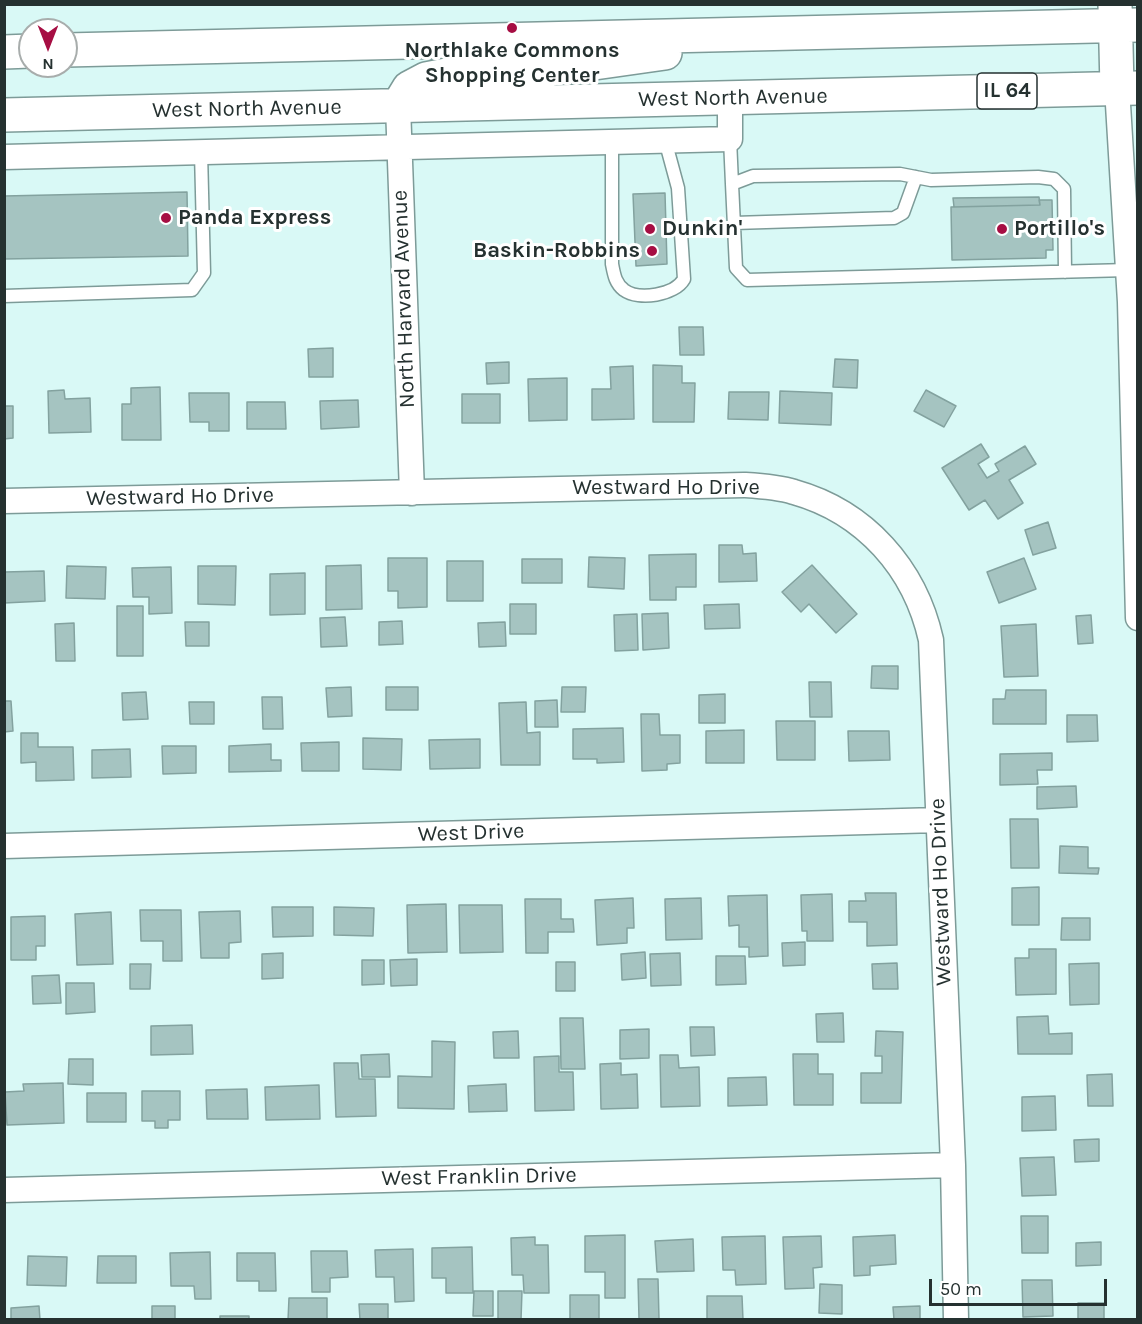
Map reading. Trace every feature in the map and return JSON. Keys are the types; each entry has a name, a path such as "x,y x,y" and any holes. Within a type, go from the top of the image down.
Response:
{"main road":[{"path":"78,50 807,33 1123,18 1127,88"},
{"path":"398,105 409,88 426,79 457,73 545,70 807,33"},
{"name":"West North Avenue","path":"4,115 1127,88"}],"street":[{"path":"1127,88 1128,270 1137,618"},
{"path":"730,98 730,139"},
{"name":"North Harvard Avenue","path":"398,105 412,493"},
{"name":"West North Avenue","path":"4,157 730,139"},
{"name":"Westward Ho Drive","path":"4,501 744,485 792,491 818,500 850,517 877,539 895,558 909,580 926,618 931,640 953,1165 956,1320"},
{"name":"West Drive","path":"4,846 938,820"},
{"name":"West Franklin Drive","path":"4,1190 953,1165"}],"lane":[{"path":"730,139 736,268 747,280 1128,270"},
{"path":"612,142 612,264 617,283 630,293 639,295 663,294 674,290 684,279 678,188 665,140"},
{"path":"4,296 192,290 204,273 201,152"},
{"path":"732,184 753,176 900,174 931,180 1038,177 1054,179 1064,189 1065,272"},
{"path":"734,223 894,218 903,213 916,177"}],"building":[{"path":"187,192 188,256 4,259 4,196"},
{"name":"Dunkin'","path":"665,193 667,264 636,266 633,194"},
{"path":"1039,197 1040,205 954,207 953,198"},
{"name":"Portillo's","path":"1039,200 1052,200 1053,250 1046,250 1046,258 952,260 951,207 1040,205"},
{"path":"679,327 703,327 704,355 680,355"},
{"path":"333,348 333,377 309,377 308,349"},
{"path":"835,359 858,360 857,388 833,387"},
{"path":"509,362 509,383 487,384 486,363"},
{"path":"653,365 682,366 682,383 695,383 694,422 653,422"},
{"path":"633,366 634,419 592,420 592,389 611,389 610,367"},
{"path":"567,378 567,420 529,421 528,379"},
{"path":"160,387 161,440 122,440 122,404 131,404 131,388"},
{"path":"64,390 65,399 90,398 91,432 49,433 48,391"},
{"path":"926,390 956,406 944,427 914,411"},
{"path":"780,391 832,393 831,425 779,423"},
{"path":"729,392 769,392 768,420 728,419"},
{"path":"189,393 229,393 229,431 209,431 209,422 190,422"},
{"path":"462,394 500,394 500,423 462,423"},
{"path":"358,400 359,427 321,429 320,401"},
{"path":"247,402 285,402 286,429 247,429"},
{"path":"4,406 13,406 13,438 4,439"},
{"path":"981,444 989,457 978,464 987,478 999,471 995,464 1025,446 1036,464 1009,480 1023,503 998,519 985,500 969,510 942,468"},
{"path":"1048,522 1056,548 1033,555 1025,530"},
{"path":"719,545 742,545 743,554 756,553 757,581 719,582"},
{"path":"696,554 696,587 676,587 676,600 650,600 649,555"},
{"path":"589,557 625,558 624,589 588,587"},
{"path":"388,558 427,558 427,607 398,608 398,591 388,591"},
{"path":"1024,558 1036,589 999,603 987,572"},
{"path":"522,559 562,559 562,583 522,583"},
{"path":"447,561 483,561 483,601 447,601"},
{"path":"361,565 362,609 326,610 326,566"},
{"path":"812,565 857,614 836,633 809,604 801,612 782,592"},
{"path":"67,566 106,567 105,599 66,598"},
{"path":"198,566 236,566 235,605 198,604"},
{"path":"171,567 172,613 149,614 149,597 133,597 132,568"},
{"path":"44,571 45,601 4,603 4,572"},
{"path":"305,573 305,614 270,615 270,574"},
{"path":"510,604 536,604 536,634 510,634"},
{"path":"739,604 740,628 705,629 704,605"},
{"path":"117,606 143,606 143,656 117,656"},
{"path":"668,613 669,648 643,650 642,614"},
{"path":"637,614 638,650 615,651 614,615"},
{"path":"1091,615 1093,643 1078,644 1076,616"},
{"path":"345,617 347,646 321,647 320,618"},
{"path":"402,621 403,644 379,645 379,622"},
{"path":"185,622 209,622 209,646 186,646"},
{"path":"505,622 506,646 479,647 478,623"},
{"path":"74,623 75,661 56,661 55,624"},
{"path":"1036,624 1038,676 1004,677 1001,626"},
{"path":"872,666 898,666 898,689 871,688"},
{"path":"809,682 831,682 832,717 810,717"},
{"path":"351,687 352,716 328,717 326,688"},
{"path":"386,687 418,687 418,710 386,710"},
{"path":"562,687 586,687 585,712 561,712"},
{"path":"1006,690 1046,690 1046,724 993,724 993,699 1005,699"},
{"path":"146,692 148,719 123,720 122,693"},
{"path":"725,694 725,723 699,723 699,695"},
{"path":"262,697 282,697 283,729 263,729"},
{"path":"557,700 558,727 535,727 535,701"},
{"path":"4,701 11,701 13,731 4,732"},
{"path":"189,702 214,702 214,724 190,724"},
{"path":"526,702 527,733 540,732 540,765 501,765 499,703"},
{"path":"641,714 659,714 660,735 680,735 680,763 667,764 667,770 642,771"},
{"path":"1067,715 1097,715 1098,741 1067,742"},
{"path":"776,721 815,721 815,760 777,760"},
{"path":"623,728 624,762 597,763 597,759 573,759 573,729"},
{"path":"744,730 744,763 706,763 706,731"},
{"path":"848,731 889,731 890,760 849,761"},
{"path":"21,733 38,733 38,747 73,747 74,780 36,781 36,762 21,763"},
{"path":"363,738 402,739 401,770 363,769"},
{"path":"480,739 480,768 430,769 429,740"},
{"path":"339,742 339,771 302,771 301,743"},
{"path":"271,744 271,760 281,760 281,771 229,772 229,746"},
{"path":"162,746 196,746 196,773 163,774"},
{"path":"130,749 131,777 92,778 92,750"},
{"path":"1052,753 1052,770 1037,770 1038,784 1000,785 1000,754"},
{"path":"1076,786 1077,807 1037,809 1037,787"},
{"path":"1010,819 1038,819 1039,868 1011,868"},
{"path":"1060,846 1088,847 1088,868 1099,868 1098,874 1059,873"},
{"path":"1039,887 1039,925 1012,925 1012,888"},
{"path":"865,893 896,893 897,945 867,946 867,922 849,922 849,901 866,901"},
{"path":"832,894 833,941 807,941 807,931 802,931 801,895"},
{"path":"767,895 768,956 749,957 749,947 739,947 739,925 729,926 728,896"},
{"path":"633,898 634,928 627,928 627,943 597,945 595,900"},
{"path":"701,898 702,939 666,940 665,899"},
{"path":"525,899 561,899 561,919 573,919 574,932 548,932 548,953 526,953"},
{"path":"446,904 447,952 408,953 407,905"},
{"path":"459,905 502,905 503,952 460,953"},
{"path":"272,907 313,907 313,936 273,937"},
{"path":"334,907 374,908 373,936 334,935"},
{"path":"140,910 181,910 182,961 163,961 163,941 141,941"},
{"path":"240,911 241,942 229,943 229,958 201,958 199,912"},
{"path":"111,912 113,964 77,965 75,914"},
{"path":"45,916 45,946 36,946 36,960 11,960 11,917"},
{"path":"1062,918 1090,918 1090,940 1061,940"},
{"path":"805,942 805,965 783,966 782,943"},
{"path":"1029,949 1056,949 1056,994 1016,995 1015,958 1029,958"},
{"path":"645,952 646,978 622,980 621,954"},
{"path":"283,953 283,978 262,979 262,954"},
{"path":"680,953 681,985 651,986 650,954"},
{"path":"716,956 745,956 746,984 716,985"},
{"path":"417,959 417,985 391,986 390,960"},
{"path":"362,960 384,960 384,984 362,985"},
{"path":"556,962 575,962 575,991 556,991"},
{"path":"897,963 898,989 873,989 872,964"},
{"path":"1099,963 1099,1004 1070,1005 1069,964"},
{"path":"130,964 151,964 150,989 130,989"},
{"path":"59,975 61,1003 33,1004 32,976"},
{"path":"66,983 94,983 95,1012 66,1014"},
{"path":"843,1013 844,1042 817,1042 816,1014"},
{"path":"1048,1016 1049,1034 1072,1033 1072,1054 1018,1054 1017,1017"},
{"path":"560,1018 583,1018 585,1069 561,1069"},
{"path":"192,1025 193,1054 151,1055 151,1026"},
{"path":"690,1027 714,1027 715,1055 691,1056"},
{"path":"649,1029 649,1058 620,1059 620,1030"},
{"path":"518,1031 519,1058 494,1058 493,1032"},
{"path":"876,1031 903,1032 901,1103 861,1103 861,1073 882,1073 882,1056 875,1056"},
{"path":"432,1041 455,1042 454,1109 398,1108 398,1076 432,1077"},
{"path":"389,1054 390,1077 362,1077 361,1055"},
{"path":"793,1054 818,1054 818,1074 833,1074 833,1105 794,1105"},
{"path":"660,1055 678,1055 679,1068 699,1067 700,1106 661,1107"},
{"path":"559,1056 559,1072 573,1072 574,1110 535,1111 534,1057"},
{"path":"69,1059 93,1059 93,1085 68,1084"},
{"path":"334,1063 358,1063 359,1079 375,1079 376,1116 336,1117"},
{"path":"621,1063 621,1075 637,1074 638,1108 601,1109 600,1064"},
{"path":"1112,1074 1113,1106 1088,1106 1087,1075"},
{"path":"766,1077 767,1105 728,1106 728,1078"},
{"path":"63,1083 64,1123 7,1125 5,1092 24,1091 23,1084"},
{"path":"506,1084 507,1111 469,1112 468,1086"},
{"path":"319,1085 320,1119 266,1120 265,1087"},
{"path":"247,1089 248,1119 207,1119 206,1090"},
{"path":"142,1091 180,1091 180,1120 168,1120 168,1128 155,1128 155,1121 142,1121"},
{"path":"87,1093 126,1093 126,1122 87,1122"},
{"path":"1055,1096 1056,1130 1022,1131 1022,1097"},
{"path":"1099,1139 1099,1161 1075,1162 1074,1140"},
{"path":"1054,1157 1056,1195 1022,1196 1020,1158"},
{"path":"1021,1216 1048,1216 1048,1253 1022,1253"},
{"path":"625,1235 625,1298 605,1298 605,1272 585,1272 585,1236"},
{"path":"895,1235 896,1264 870,1266 870,1275 854,1276 853,1237"},
{"path":"765,1236 766,1284 736,1285 735,1270 723,1270 722,1237"},
{"path":"821,1236 822,1267 813,1268 814,1288 785,1289 783,1237"},
{"path":"535,1237 535,1245 548,1245 549,1293 524,1293 523,1275 512,1275 511,1238"},
{"path":"693,1239 694,1271 657,1272 655,1241"},
{"path":"1101,1242 1101,1265 1076,1266 1076,1243"},
{"path":"472,1247 473,1293 446,1293 446,1278 432,1278 432,1248"},
{"path":"413,1249 414,1301 395,1302 394,1277 376,1277 375,1250"},
{"path":"311,1251 347,1251 348,1277 330,1278 330,1292 312,1292"},
{"path":"210,1252 211,1299 195,1299 194,1286 171,1286 170,1253"},
{"path":"237,1253 275,1253 276,1291 259,1291 259,1281 237,1281"},
{"path":"28,1256 67,1257 66,1286 27,1285"},
{"path":"98,1256 136,1256 136,1283 97,1283"},
{"path":"638,1279 658,1279 659,1319 639,1319"},
{"path":"1022,1280 1052,1280 1053,1316 1023,1317"},
{"path":"820,1284 842,1285 842,1314 819,1313"},
{"path":"474,1291 493,1291 493,1316 473,1316"},
{"path":"498,1291 522,1291 521,1320 498,1320"},
{"path":"570,1295 599,1295 599,1320 570,1320"},
{"path":"707,1296 742,1296 743,1320 707,1320"},
{"path":"289,1298 327,1298 327,1320 288,1320"},
{"path":"1078,1303 1104,1303 1104,1320 1078,1320"},
{"path":"359,1304 388,1304 388,1320 360,1320"},
{"path":"39,1306 40,1320 11,1320 11,1308"},
{"path":"152,1306 175,1306 175,1320 152,1320"},
{"path":"920,1306 920,1320 894,1320 893,1307"},
{"path":"220,1316 249,1316 249,1320 220,1320"}],"place":[{"name":"Northlake Commons Shopping Center","path":"512,28"},
{"name":"Panda Express","path":"166,218"},
{"name":"Dunkin'","path":"650,229"},
{"name":"Portillo's","path":"1002,229"},
{"name":"Baskin-Robbins","path":"652,251"}]}
